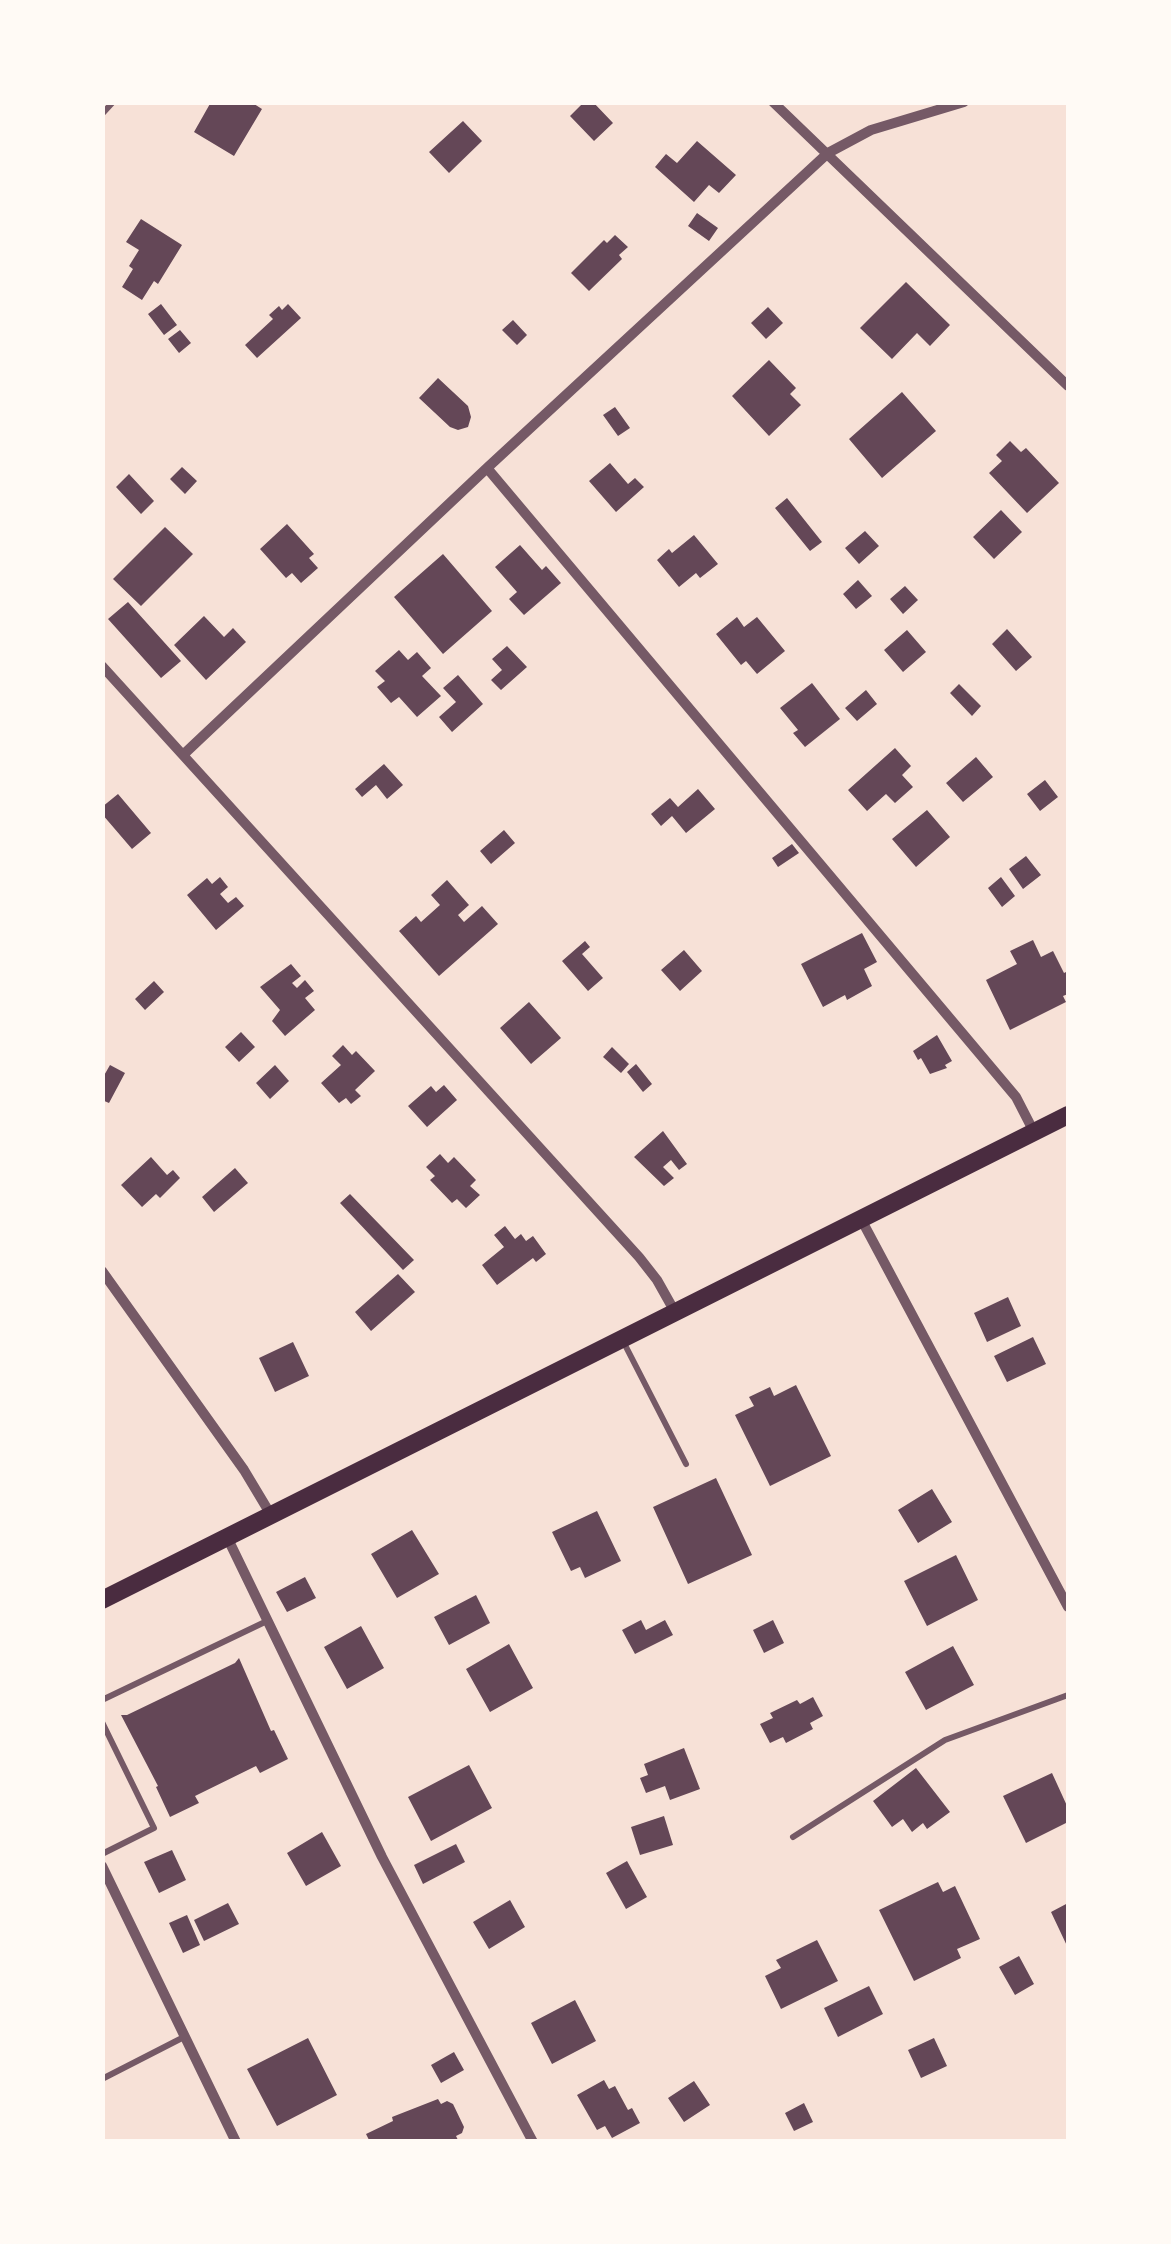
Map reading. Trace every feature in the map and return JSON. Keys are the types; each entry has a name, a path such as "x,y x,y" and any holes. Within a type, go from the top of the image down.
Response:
{"main road":[{"path":"102,1600 1068,1115"}],"street":[{"path":"773,102 1068,386"},
{"path":"184,754 828,153 871,130 964,102"},
{"path":"487,468 1016,1097 1034,1132"},
{"path":"102,666 639,1256 675,1312"},
{"path":"861,1219 1068,1607"},
{"path":"102,1271 244,1470 271,1515"},
{"path":"227,1537 382,1857 533,2142"},
{"path":"102,1866 236,2142"}],"lane":[{"path":"102,114 113,102"},
{"path":"622,1339 686,1464"},
{"path":"102,1700 268,1621"},
{"path":"793,1837 945,1740 1068,1695"},
{"path":"102,1722 154,1828 102,1854"},
{"path":"102,2079 184,2038"}],"building":[{"path":"211,102 251,102 262,109 234,156 194,132"},
{"path":"584,102 593,102 613,123 594,141 570,116"},
{"path":"463,121 482,141 449,173 429,152"},
{"path":"697,141 736,175 719,193 709,185 694,202 655,167 666,154 677,163"},
{"path":"697,213 718,228 709,241 688,226"},
{"path":"141,219 182,245 158,284 154,281 142,300 122,287 139,250 126,242"},
{"path":"615,235 628,247 619,255 622,259 589,291 571,273 604,240 607,243"},
{"path":"906,282 950,325 930,346 917,333 892,359 860,328"},
{"path":"161,304 177,325 164,335 148,314"},
{"path":"288,304 301,318 257,358 245,345 273,319 269,315"},
{"path":"768,307 783,323 766,339 751,323"},
{"path":"513,320 527,335 517,345 502,330"},
{"path":"180,330 191,343 179,353 168,339"},
{"path":"769,360 796,388 790,394 801,405 769,436 732,396"},
{"path":"438,378 468,406 468,427 450,427 419,398"},
{"path":"902,392 936,431 882,478 849,439"},
{"path":"615,407 630,428 618,436 603,415"},
{"path":"1010,441 1021,452 1026,448 1059,483 1027,513 989,473 1002,461 996,455"},
{"path":"610,463 628,484 635,478 644,487 616,512 589,481"},
{"path":"182,467 197,481 185,494 170,479"},
{"path":"129,474 154,501 141,514 116,487"},
{"path":"787,498 822,542 810,551 775,508"},
{"path":"1001,510 1022,532 994,559 973,537"},
{"path":"287,524 314,554 309,558 318,568 301,583 292,573 286,578 260,549"},
{"path":"165,527 193,554 141,606 113,579"},
{"path":"865,531 879,546 859,564 845,548"},
{"path":"694,535 718,564 700,578 696,573 679,587 657,560"},
{"path":"520,545 542,570 546,566 561,583 524,615 509,599 517,592 495,567"},
{"path":"443,554 492,611 443,654 394,597"},
{"path":"858,580 872,596 856,609 843,594"},
{"path":"905,586 918,600 903,614 890,599"},
{"path":"128,602 181,661 161,678 108,619"},
{"path":"204,616 224,637 233,628 246,642 206,680 174,645"},
{"path":"737,617 744,627 757,617 785,651 757,674 746,661 741,665 716,634"},
{"path":"1007,629 1032,657 1016,671 992,644"},
{"path":"907,630 926,652 903,672 884,650"},
{"path":"507,646 527,667 501,690 491,680 502,670 492,659"},
{"path":"399,650 408,660 417,652 431,668 422,676 441,696 417,717 399,697 391,703 377,687 385,681 375,671"},
{"path":"458,675 483,704 452,732 439,717 456,702 443,688"},
{"path":"812,683 840,719 805,747 793,733 798,730 780,708"},
{"path":"959,684 981,706 972,716 950,693"},
{"path":"866,690 877,704 857,721 845,708"},
{"path":"895,748 911,766 902,775 913,787 895,803 886,794 867,811 848,790"},
{"path":"976,757 993,777 963,802 946,783"},
{"path":"384,764 403,785 387,799 376,785 362,797 355,789"},
{"path":"1045,780 1058,797 1040,811 1027,794"},
{"path":"698,789 715,809 686,833 672,816 661,826 651,814 670,798 678,807"},
{"path":"118,794 151,833 132,849 102,814 102,807"},
{"path":"927,810 950,837 916,867 892,839"},
{"path":"504,830 515,843 491,864 480,851"},
{"path":"792,844 799,853 778,867 772,858"},
{"path":"1026,856 1041,875 1023,889 1009,869"},
{"path":"220,877 228,887 220,894 228,903 236,897 244,906 216,930 187,895 207,878 212,884"},
{"path":"1001,877 1015,896 1002,907 988,888"},
{"path":"447,880 469,905 458,915 464,922 482,906 498,924 439,976 399,931 416,916 421,922 440,905 431,895"},
{"path":"862,933 877,962 864,969 872,986 847,1000 845,995 823,1007 801,964"},
{"path":"1033,940 1041,957 1053,951 1064,973 1068,971 1068,994 1063,996 1066,1002 1010,1030 986,980 1017,964 1010,951"},
{"path":"585,941 590,947 582,954 603,978 588,991 562,961"},
{"path":"684,950 702,971 680,991 661,970"},
{"path":"291,964 301,976 292,983 297,988 305,980 314,991 305,998 315,1010 285,1036 272,1021 280,1010 260,987"},
{"path":"154,981 164,992 145,1010 135,999"},
{"path":"529,1002 561,1038 531,1064 500,1028"},
{"path":"241,1032 255,1047 239,1062 225,1047"},
{"path":"937,1035 952,1061 945,1065 947,1068 930,1074 913,1051"},
{"path":"343,1045 352,1055 356,1051 375,1071 355,1090 361,1096 351,1104 346,1098 339,1103 321,1083 341,1065 332,1056"},
{"path":"612,1047 629,1064 621,1073 603,1057"},
{"path":"636,1064 652,1084 643,1092 627,1072"},
{"path":"110,1065 125,1073 109,1103 102,1100 102,1079"},
{"path":"275,1065 289,1081 270,1099 256,1083"},
{"path":"444,1085 457,1100 427,1127 408,1106 431,1086 436,1092"},
{"path":"663,1131 687,1164 679,1170 671,1160 663,1167 674,1178 664,1186 634,1157"},
{"path":"440,1154 448,1163 454,1157 476,1180 470,1186 480,1195 466,1208 457,1199 452,1203 430,1180 435,1176 426,1167"},
{"path":"151,1157 167,1175 173,1170 180,1178 160,1198 156,1194 142,1207 121,1185"},
{"path":"235,1168 248,1183 214,1212 202,1197"},
{"path":"350,1194 414,1260 403,1270 340,1203"},
{"path":"505,1226 515,1239 521,1234 526,1241 533,1236 546,1254 536,1262 533,1258 497,1285 482,1265 504,1247 494,1235"},
{"path":"398,1274 415,1292 371,1331 355,1312"},
{"path":"1008,1297 1021,1326 987,1342 974,1313"},
{"path":"1033,1337 1046,1364 1007,1382 994,1356"},
{"path":"293,1342 309,1376 275,1392 259,1358"},
{"path":"796,1385 831,1456 770,1486 735,1415 754,1406 749,1397 770,1387 774,1396"},
{"path":"716,1478 752,1555 688,1584 653,1507"},
{"path":"932,1489 952,1522 918,1543 898,1510"},
{"path":"597,1511 621,1561 585,1578 580,1567 571,1571 552,1532"},
{"path":"412,1530 439,1574 397,1598 371,1554"},
{"path":"956,1555 978,1600 927,1626 904,1581"},
{"path":"305,1577 316,1598 287,1612 276,1592"},
{"path":"476,1595 490,1623 449,1645 434,1617"},
{"path":"641,1620 646,1630 665,1620 673,1635 635,1654 622,1630"},
{"path":"773,1620 784,1643 764,1653 753,1630"},
{"path":"361,1626 384,1668 347,1689 324,1647"},
{"path":"509,1644 533,1688 490,1712 466,1669"},
{"path":"953,1646 974,1685 926,1710 905,1672"},
{"path":"239,1658 271,1731 274,1730 288,1759 260,1773 256,1766 195,1796 199,1803 170,1817 121,1715"},
{"path":"813,1697 823,1716 810,1723 813,1729 786,1743 783,1737 770,1743 760,1724 773,1718 770,1713"},
{"path":"684,1748 700,1789 670,1800 665,1786 646,1793 640,1778 648,1775 644,1764"},
{"path":"469,1765 492,1808 431,1841 408,1797"},
{"path":"916,1768 950,1812 927,1829 923,1823 912,1832 903,1819 892,1827 873,1801"},
{"path":"1052,1773 1068,1808 1068,1822 1026,1843 1003,1796"},
{"path":"664,1816 673,1845 640,1855 631,1827"},
{"path":"322,1832 341,1866 306,1886 287,1853"},
{"path":"456,1844 465,1862 423,1884 414,1865"},
{"path":"172,1850 186,1880 159,1893 144,1862"},
{"path":"627,1861 647,1897 626,1909 606,1873"},
{"path":"938,1882 943,1892 955,1886 980,1939 957,1949 961,1958 914,1981 879,1910"},
{"path":"510,1900 525,1927 489,1949 473,1922"},
{"path":"228,1903 239,1924 204,1941 194,1920"},
{"path":"1068,1903 1068,1948 1051,1912"},
{"path":"187,1915 200,1945 183,1953 169,1923"},
{"path":"817,1940 838,1981 781,2009 765,1976 781,1968 776,1960"},
{"path":"1019,1956 1034,1984 1015,1995 999,1967"},
{"path":"869,1986 883,2014 838,2037 824,2008"},
{"path":"575,2000 596,2041 552,2064 531,2023"},
{"path":"308,2038 337,2095 277,2126 247,2069"},
{"path":"934,2038 947,2066 921,2078 908,2050"},
{"path":"454,2052 464,2070 441,2083 431,2065"},
{"path":"604,2080 609,2089 615,2086 640,2123 612,2138 605,2126 597,2130 577,2095"},
{"path":"694,2081 710,2105 684,2122 668,2098"},
{"path":"438,2099 441,2104 453,2104 464,2127 456,2136 459,2142 370,2142 366,2134 393,2121 392,2117"},
{"path":"804,2103 813,2122 794,2131 785,2113"}]}
